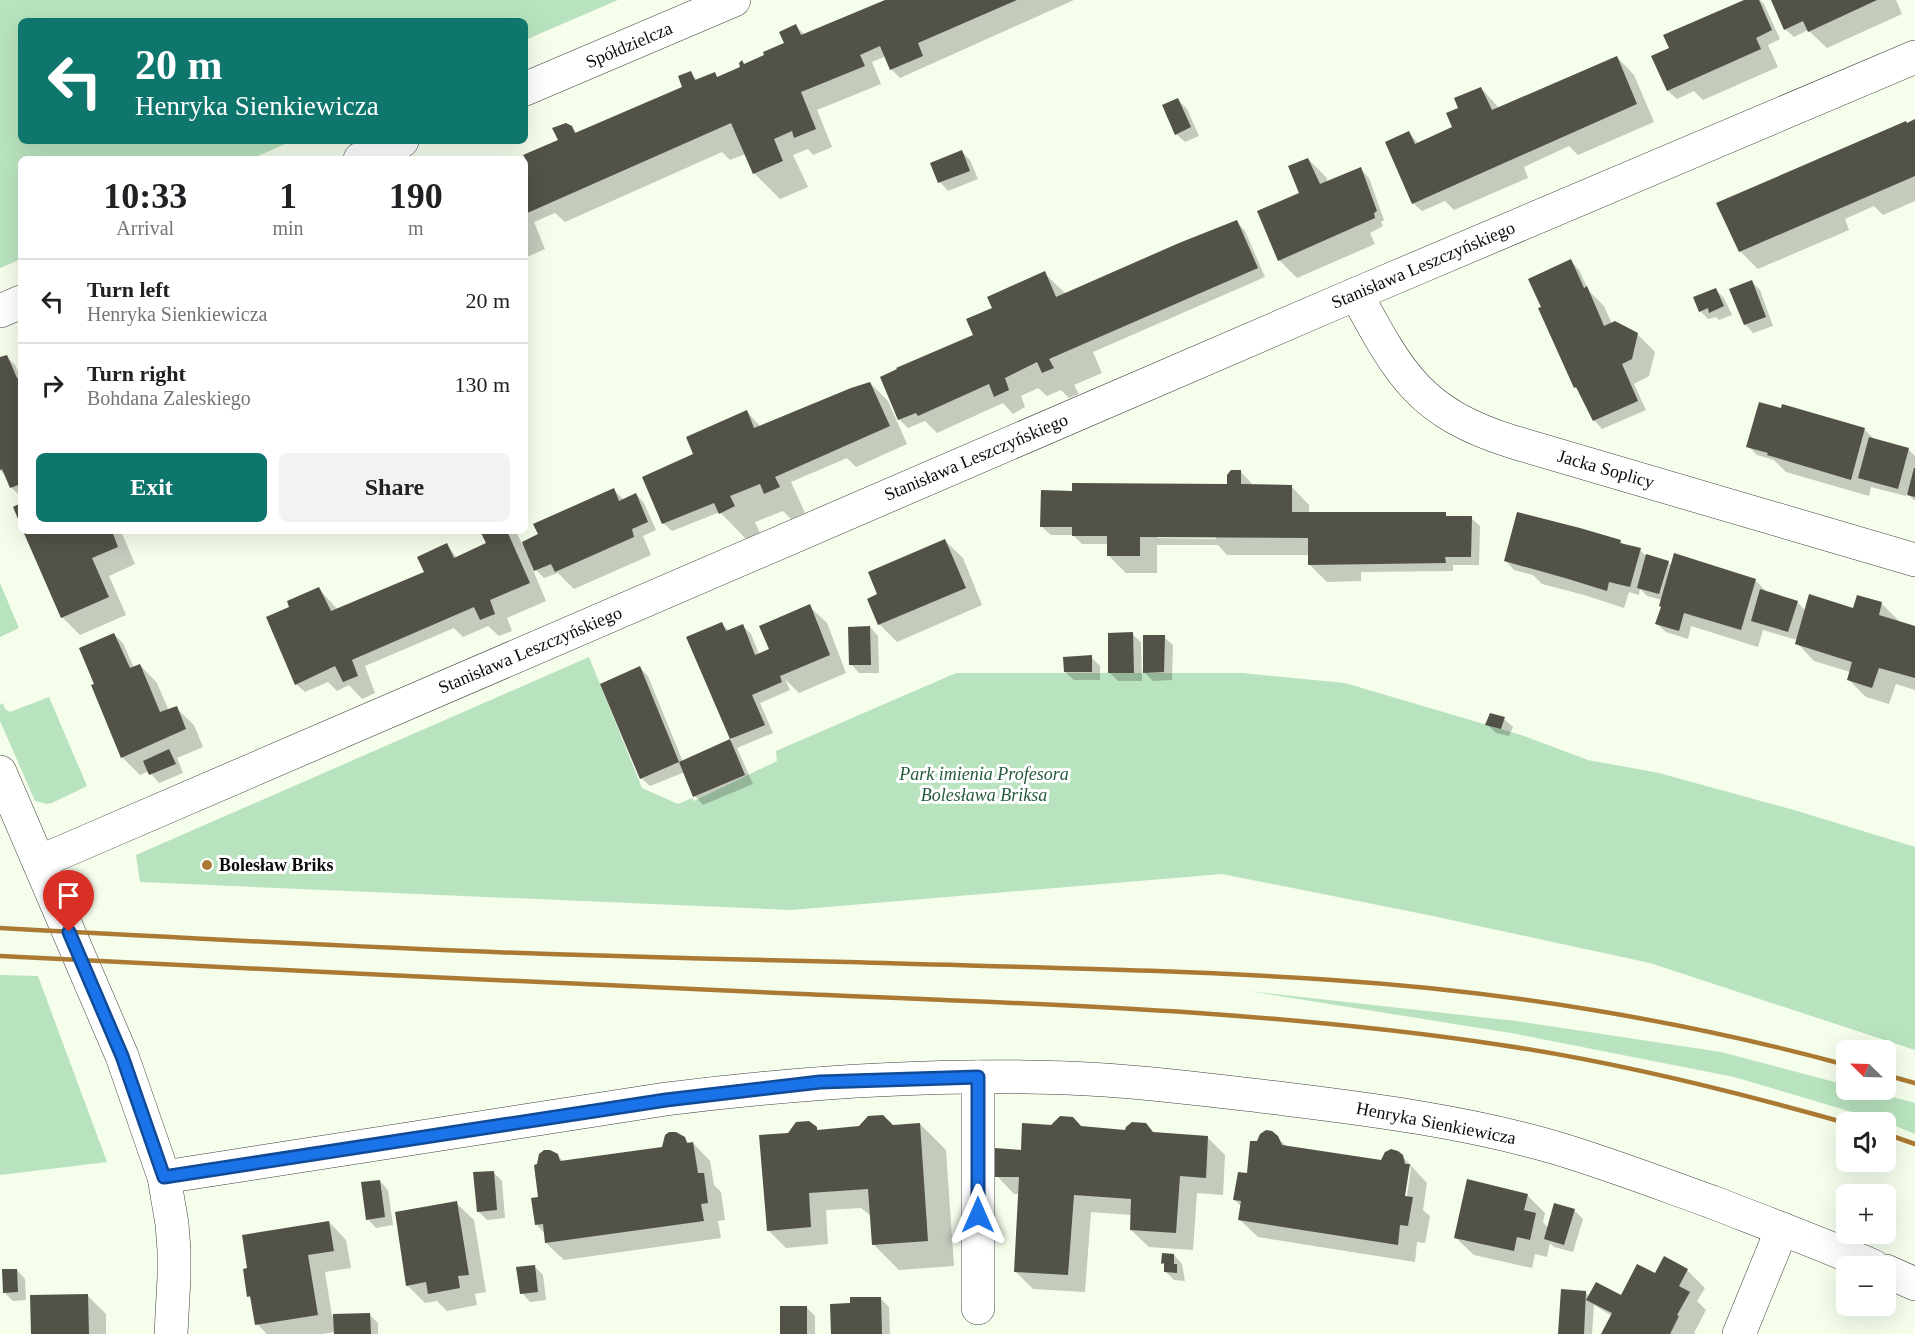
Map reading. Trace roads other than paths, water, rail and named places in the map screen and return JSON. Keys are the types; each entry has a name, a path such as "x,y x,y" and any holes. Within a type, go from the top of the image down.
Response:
{"street":[{"name":"Spółdzielcza","path":"528,88 734,0"},
{"name":"Stanisława Leszczyńskiego","path":"39,861 1356,294 1915,57"},
{"path":"367,156 395,144"},
{"name":"Jacka Soplicy","path":"1356,294 1389,354 1416,390 1448,415 1466,425 1513,442 1915,560"},
{"path":"0,311 18,303"},
{"path":"0,772 122,1056 164,1177 174,1250 171,1334"},
{"path":"978,1077 978,1308"},
{"name":"Henryka Sienkiewicza","path":"164,1177 740,1090 820,1082 1037,1077 1162,1084 1347,1107 1454,1124 1553,1147 1657,1182 1849,1256"},
{"path":"1739,1334 1782,1229"},
{"path":"1896,1275 1915,1284"}],"railway":[{"path":"0,928 480,952 1090,969 1332,980 1461,992 1591,1010 1720,1034 1836,1062"},
{"path":"0,956 1065,1005 1240,1016 1414,1033 1544,1052 1718,1089 1836,1120"},
{"path":"1896,1078 1915,1083"},
{"path":"1896,1137 1915,1144"}],"place":[{"name":"Bolesław Briks","path":"207,865"}],"park label":[{"name":"Park imienia Profesora Bolesława Briksa","path":"984,784"}]}
